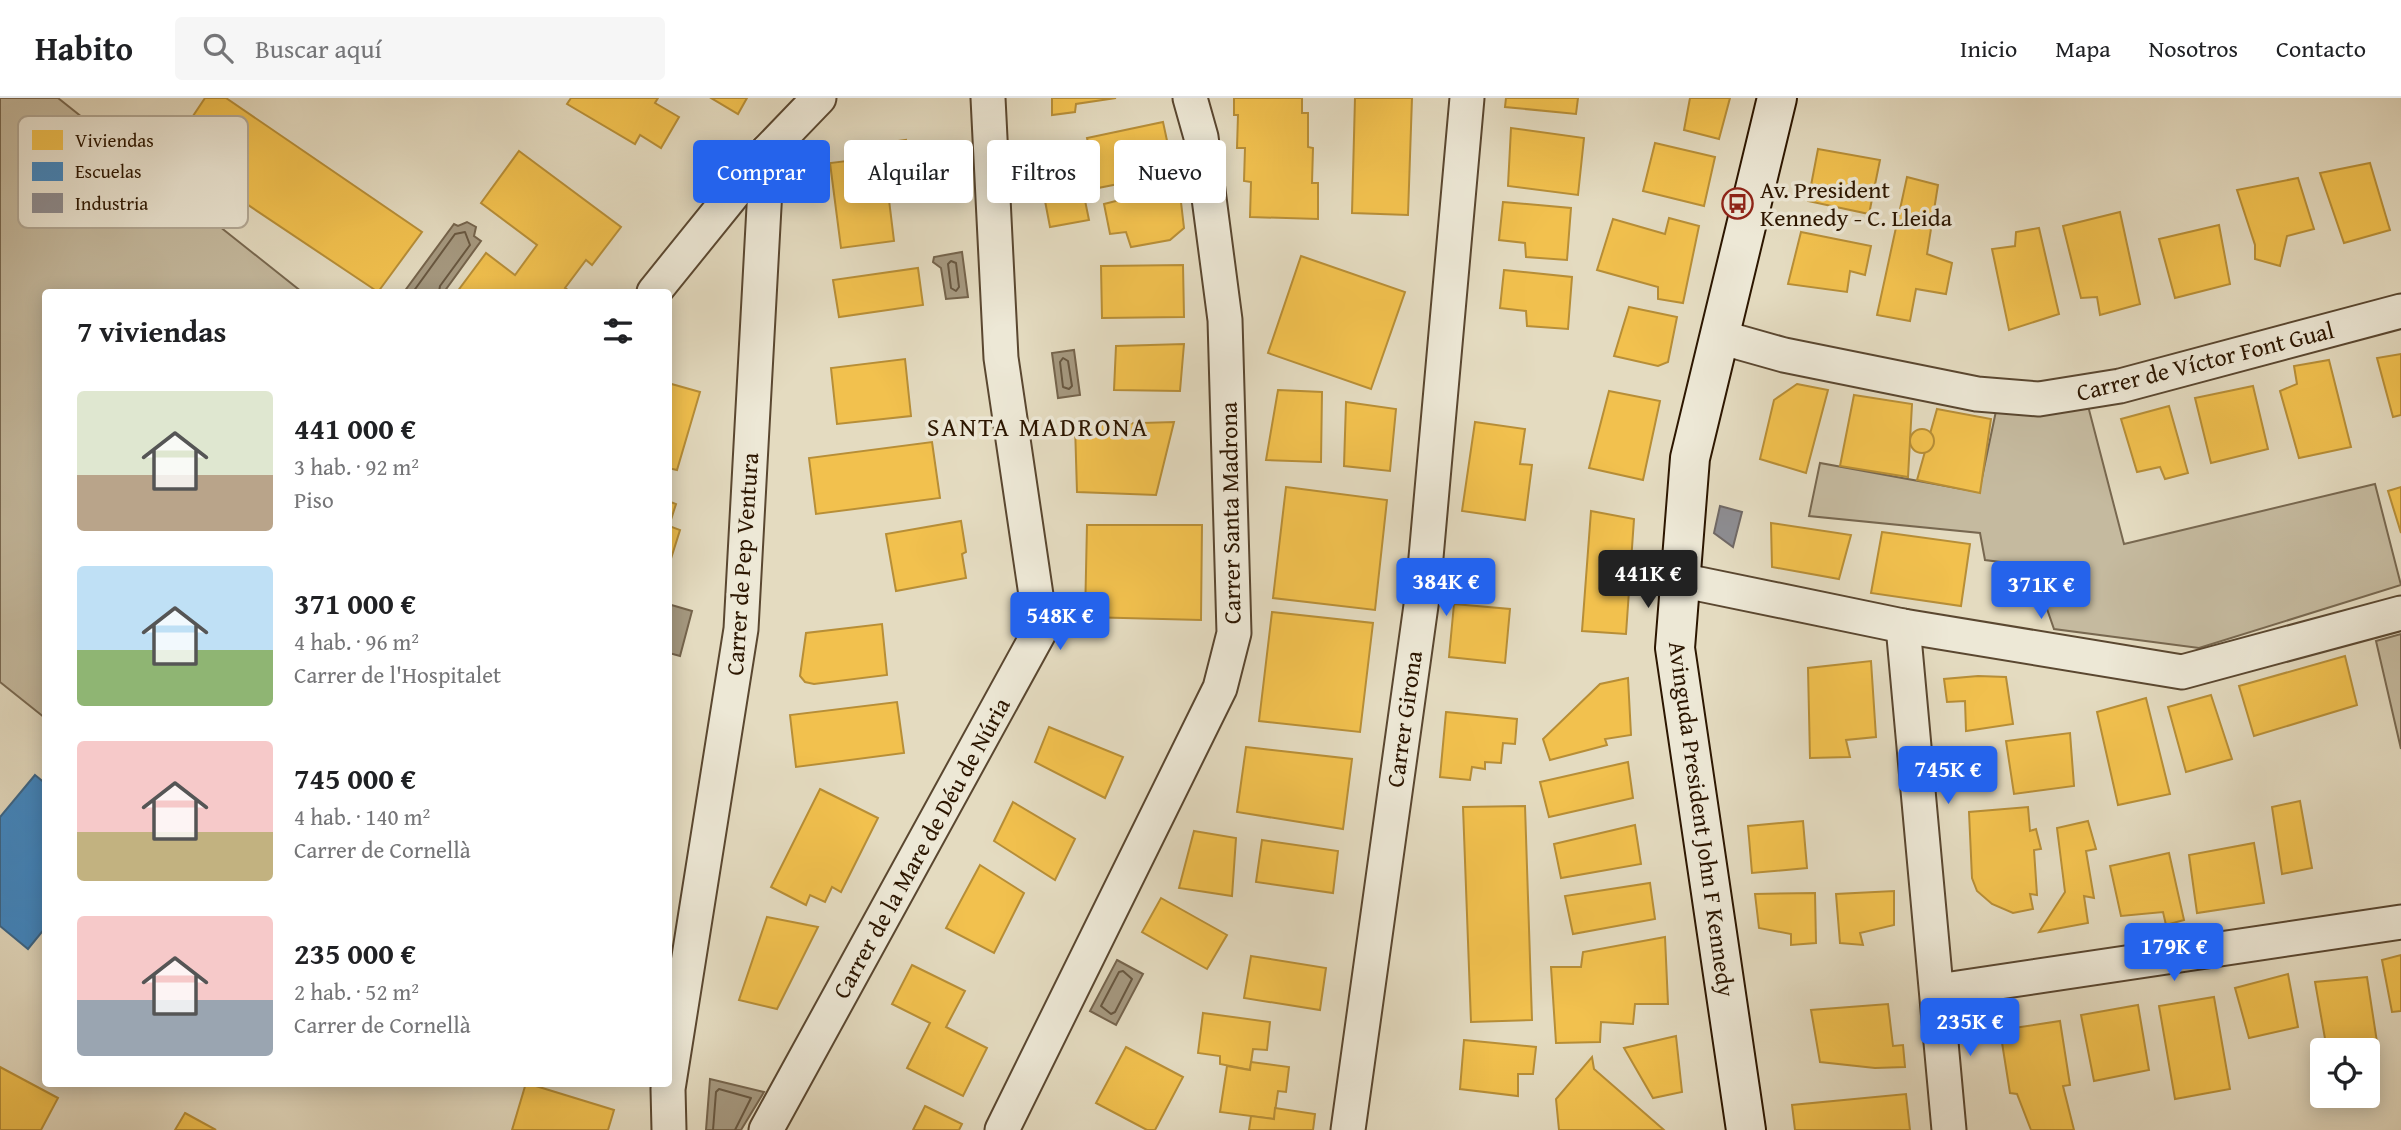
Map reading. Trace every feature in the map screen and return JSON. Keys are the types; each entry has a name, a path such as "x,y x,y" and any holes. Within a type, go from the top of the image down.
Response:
{"street":[{"path":"778,140 819,98"},
{"name":"Carrer de la Mare de Déu de Núria","path":"766,1130 1041,629 1001,358 988,98"},
{"name":"Carrer Santa Madrona","path":"1002,1130 1220,688 1234,633 1225,320 1201,137 1190,98"},
{"name":"Carrer Girona","path":"1349,1130 1423,590 1467,98"},
{"name":"Avinguda President John F Kennedy","path":"1746,1130 1675,648 1690,458 1777,98"},
{"path":"656,289 725,203"},
{"name":"Carrer de Pep Ventura","path":"672,1064 741,629 763,203"},
{"name":"Carrer de Víctor Font Gual","path":"1720,337 1784,355 1977,394 2039,399 2120,386 2401,311"},
{"path":"1680,580 1903,626 2182,672 2401,612"},
{"path":"1903,626 1949,1130"},
{"path":"1938,991 2401,922"},
{"name":"Carrer de Pep Ventura","path":"668,1087 669,1130"}],"shaded area":[{"path":"0,98 58,98 81,116 18,116 18,228 222,228 298,289 42,289 42,716 0,682"},
{"path":"2087,402 2124,544 2375,484 2401,585 2199,648 2054,629 2032,566 1985,560 1980,533 1809,516 1820,463 1979,492 1996,411"},
{"path":"2401,634 2401,749 2376,641"}],"water":[{"path":"467,222 476,227 474,236 481,241 446,289 406,289 454,224 458,226"},
{"path":"962,252 968,297 946,299 941,268 933,262 934,257"},
{"path":"1074,350 1080,395 1058,398 1052,353"},
{"path":"672,605 692,611 680,656 672,654"},
{"path":"1117,960 1143,974 1116,1025 1090,1011"},
{"path":"710,1079 764,1092 741,1130 706,1130"}],"building: Viviendas":[{"path":"205,98 226,98 422,232 380,289 374,289 248,205 248,116 193,116"},
{"path":"571,98 658,98 655,103 679,117 661,148 640,135 635,144 567,104"},
{"path":"711,98 747,98 738,114"},
{"path":"1052,98 1116,98 1076,104 1075,112 1052,115"},
{"path":"1234,98 1302,98 1302,113 1308,113 1308,147 1313,148 1312,183 1318,183 1318,219 1250,217 1251,182 1244,181 1245,148 1237,148 1238,115 1234,115"},
{"path":"1355,98 1412,98 1408,215 1352,213"},
{"path":"1506,98 1578,98 1576,114 1505,107"},
{"path":"1690,98 1730,98 1719,139 1684,130"},
{"path":"1163,122 1167,140 1114,140 1114,185 1100,188 1100,140 1087,138"},
{"path":"1511,128 1584,138 1578,195 1508,186"},
{"path":"1655,143 1715,157 1704,206 1643,191"},
{"path":"1818,149 1880,160 1869,214 1808,201"},
{"path":"519,151 621,227 592,265 586,260 566,289 459,289 486,253 515,275 537,245 481,203"},
{"path":"844,161 844,203 889,203 894,241 841,248 830,163"},
{"path":"2370,163 2390,230 2344,243 2320,173"},
{"path":"1907,177 1938,185 1927,254 1952,263 1946,294 1916,289 1910,321 1877,315"},
{"path":"2298,178 2314,229 2287,236 2280,266 2255,259 2255,245 2237,190"},
{"path":"1114,201 1181,203 1184,228 1170,240 1131,247 1126,232 1110,234 1104,204"},
{"path":"1503,202 1571,208 1567,260 1526,257 1525,243 1499,240"},
{"path":"1045,203 1086,203 1089,220 1050,227"},
{"path":"2120,212 2140,304 2100,315 2097,297 2081,298 2063,226"},
{"path":"1669,218 1699,226 1683,303 1658,299 1658,287 1597,270 1613,219 1665,234"},
{"path":"2219,225 2230,284 2175,298 2159,239"},
{"path":"2039,228 2059,314 2009,330 1992,249 2015,246 2016,232"},
{"path":"1801,232 1871,246 1865,275 1850,271 1847,292 1788,284"},
{"path":"1301,256 1405,292 1371,389 1268,353"},
{"path":"1183,265 1184,317 1102,318 1101,266"},
{"path":"918,268 923,305 839,317 833,280"},
{"path":"1504,270 1572,277 1568,329 1527,326 1526,311 1500,308"},
{"path":"1629,307 1677,317 1668,362 1658,366 1614,356"},
{"path":"1184,344 1180,391 1114,390 1116,346"},
{"path":"2401,354 2401,415 2393,417 2377,358"},
{"path":"905,359 911,416 837,424 831,368"},
{"path":"2329,360 2351,447 2299,458 2280,391 2297,384 2294,366"},
{"path":"672,384 700,392 677,470 672,469"},
{"path":"1797,384 1828,390 1806,473 1760,459 1774,400"},
{"path":"2253,386 2268,449 2211,463 2195,398"},
{"path":"1278,390 1322,392 1321,462 1266,460"},
{"path":"1609,391 1660,401 1643,480 1589,468"},
{"path":"1854,395 1912,404 1908,477 1840,466"},
{"path":"1346,402 1396,409 1390,471 1344,466"},
{"path":"2169,406 2188,473 2165,479 2160,467 2137,472 2121,419"},
{"path":"1937,409 1991,419 1980,493 1917,480"},
{"path":"1174,422 1156,495 1077,492 1075,425"},
{"path":"1475,422 1525,429 1520,464 1532,465 1525,520 1462,511"},
{"path":"1922,429 1931,432 1934,441 1931,450 1922,453 1913,450 1910,441 1913,432"},
{"path":"932,442 940,498 816,514 809,458"},
{"path":"1286,487 1387,500 1375,610 1273,598"},
{"path":"2401,487 2401,533 2388,491"},
{"path":"1591,511 1634,519 1626,634 1582,631"},
{"path":"961,521 966,552 962,554 966,578 896,591 886,534"},
{"path":"1771,523 1851,535 1839,579 1772,567"},
{"path":"1087,525 1202,525 1201,620 1085,617"},
{"path":"672,527 680,530 672,555"},
{"path":"1882,532 1970,544 1961,606 1871,593"},
{"path":"1454,604 1510,609 1505,663 1449,657"},
{"path":"1272,612 1373,623 1360,732 1259,721"},
{"path":"882,624 887,675 814,684 805,682 800,676 806,633"},
{"path":"2345,656 2357,705 2254,736 2239,686"},
{"path":"1871,661 1876,737 1846,740 1850,757 1810,758 1808,668"},
{"path":"2006,677 2013,724 1966,731 1965,701 1947,702 1944,679"},
{"path":"1628,678 1631,735 1605,739 1607,745 1550,760 1543,739 1600,684"},
{"path":"2211,695 2232,759 2186,772 2168,707"},
{"path":"2146,698 2170,794 2118,805 2097,712"},
{"path":"897,702 904,753 796,767 790,715"},
{"path":"1446,712 1517,719 1515,744 1503,743 1501,763 1485,762 1485,769 1472,767 1470,780 1440,777"},
{"path":"1049,727 1123,757 1105,798 1035,762"},
{"path":"2070,733 2074,786 2014,794 2006,741"},
{"path":"1246,747 1352,759 1343,829 1237,812"},
{"path":"1628,762 1633,798 1549,817 1540,782"},
{"path":"820,789 878,818 841,892 832,887 825,902 810,895 806,905 771,887"},
{"path":"2300,801 2312,868 2282,874 2272,807"},
{"path":"1013,802 1075,839 1055,880 994,841"},
{"path":"1525,806 1532,1020 1471,1022 1463,807"},
{"path":"2028,807 2030,831 2036,829 2041,849 2034,850 2037,895 2030,894 2033,909 2013,913 1992,904 1977,891 1972,878 1969,812"},
{"path":"1803,821 1807,868 1752,873 1748,826"},
{"path":"2088,821 2096,849 2086,851 2094,898 2084,896 2088,923 2039,932 2065,892 2057,828"},
{"path":"1635,825 1641,864 1561,878 1554,844"},
{"path":"1194,831 1236,838 1232,896 1179,888"},
{"path":"1262,840 1338,851 1333,893 1256,882"},
{"path":"2254,843 2264,903 2197,913 2189,855"},
{"path":"2169,853 2184,920 2166,925 2163,912 2121,916 2110,866"},
{"path":"980,865 1024,893 994,953 946,928"},
{"path":"1650,883 1655,919 1573,934 1565,896"},
{"path":"1894,891 1894,925 1860,933 1863,945 1840,943 1836,894"},
{"path":"1815,893 1816,943 1791,945 1791,934 1759,928 1755,894"},
{"path":"1161,898 1227,935 1207,969 1142,932"},
{"path":"767,917 818,927 777,1009 739,1000"},
{"path":"1665,937 1668,1004 1635,1004 1633,1024 1601,1022 1600,1042 1556,1043 1551,967 1581,967 1583,952"},
{"path":"2401,955 2401,1011 2392,1012 2382,960"},
{"path":"1251,956 1326,968 1320,1010 1244,998"},
{"path":"912,965 965,991 946,1027 987,1048 963,1096 907,1068 930,1023 892,1004"},
{"path":"2288,974 2298,1027 2249,1038 2235,988"},
{"path":"2367,977 2376,1038 2325,1038 2315,982"},
{"path":"2214,997 2230,1089 2175,1099 2159,1006"},
{"path":"1888,1004 1893,1046 1903,1045 1905,1067 1875,1068 1820,1062 1811,1010"},
{"path":"2138,1005 2149,1070 2094,1081 2081,1015"},
{"path":"1203,1013 1270,1022 1267,1050 1253,1049 1250,1070 1220,1064 1220,1056 1198,1053"},
{"path":"2060,1021 2070,1085 2063,1086 2074,1130 2031,1130 2017,1094 2010,1093 2000,1030"},
{"path":"1676,1036 1682,1092 1653,1098 1624,1048"},
{"path":"1464,1040 1536,1047 1533,1074 1518,1074 1518,1096 1460,1089"},
{"path":"1126,1047 1183,1077 1155,1130 1147,1130 1096,1103"},
{"path":"1592,1057 1594,1069 1664,1130 1559,1130 1556,1099"},
{"path":"1251,1062 1289,1067 1286,1092 1278,1091 1274,1119 1220,1112 1227,1066 1250,1070"},
{"path":"0,1067 58,1098 41,1130 0,1130"},
{"path":"525,1087 539,1087 614,1110 608,1130 512,1130"},
{"path":"1906,1094 1910,1130 1795,1130 1792,1105"},
{"path":"925,1106 962,1124 959,1130 913,1130"},
{"path":"1275,1108 1315,1114 1313,1130 1249,1130 1251,1116 1274,1119"},
{"path":"185,1113 216,1130 175,1130"}],"building: Escuelas":[{"path":"35,775 42,781 42,932 28,949 0,926 0,817"}],"building: Industria":[{"path":"1720,506 1742,512 1733,547 1714,533"}],"place":[{"name":"Av. President Kennedy - C. Lleida","path":"1737,203"}],"district":[{"name":"SANTA MADRONA","path":"1038,426"}]}
